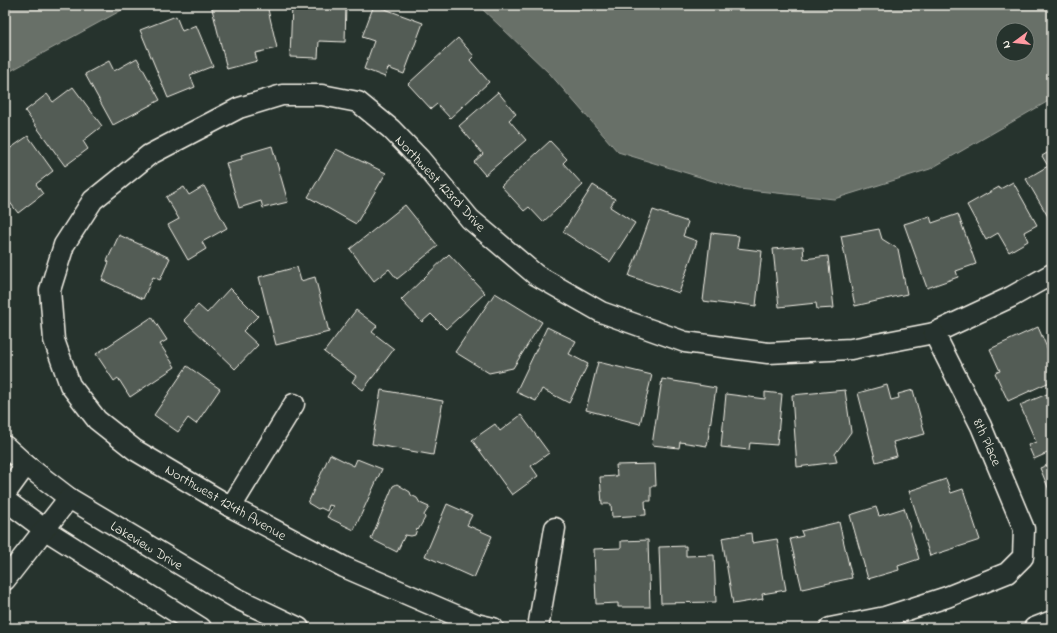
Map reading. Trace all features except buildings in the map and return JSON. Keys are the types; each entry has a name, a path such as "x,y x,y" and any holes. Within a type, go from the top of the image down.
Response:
{"street":[{"name":"Northwest 123rd Drive","path":"50,290 64,245 93,200 149,155 239,108 282,95 322,95 358,102 391,130 420,159 470,219 536,275 601,312 685,342 768,353 851,349 934,333 1012,297 1052,274"},
{"name":"Northwest 124th Avenue","path":"50,290 54,340 70,385 97,420 135,450 231,508 344,567 476,624 492,628"},
{"name":"8th Place","path":"830,628 885,617 947,597 1007,573 1023,557 1024,528 981,426 934,333"},
{"path":"231,508 294,404"},
{"name":"Lakeview Drive","path":"5,446 26,465 69,498 236,598 299,628"},
{"path":"5,494 26,465"},
{"path":"5,580 69,498"},
{"path":"5,500 44,529 201,628"},
{"path":"538,628 555,528"},
{"path":"1034,628 1052,621"}],"shaded area":[{"path":"5,5 131,5 5,74"},
{"path":"478,5 1052,5 1052,99 930,169 834,199 739,189 618,152 550,74"}]}
